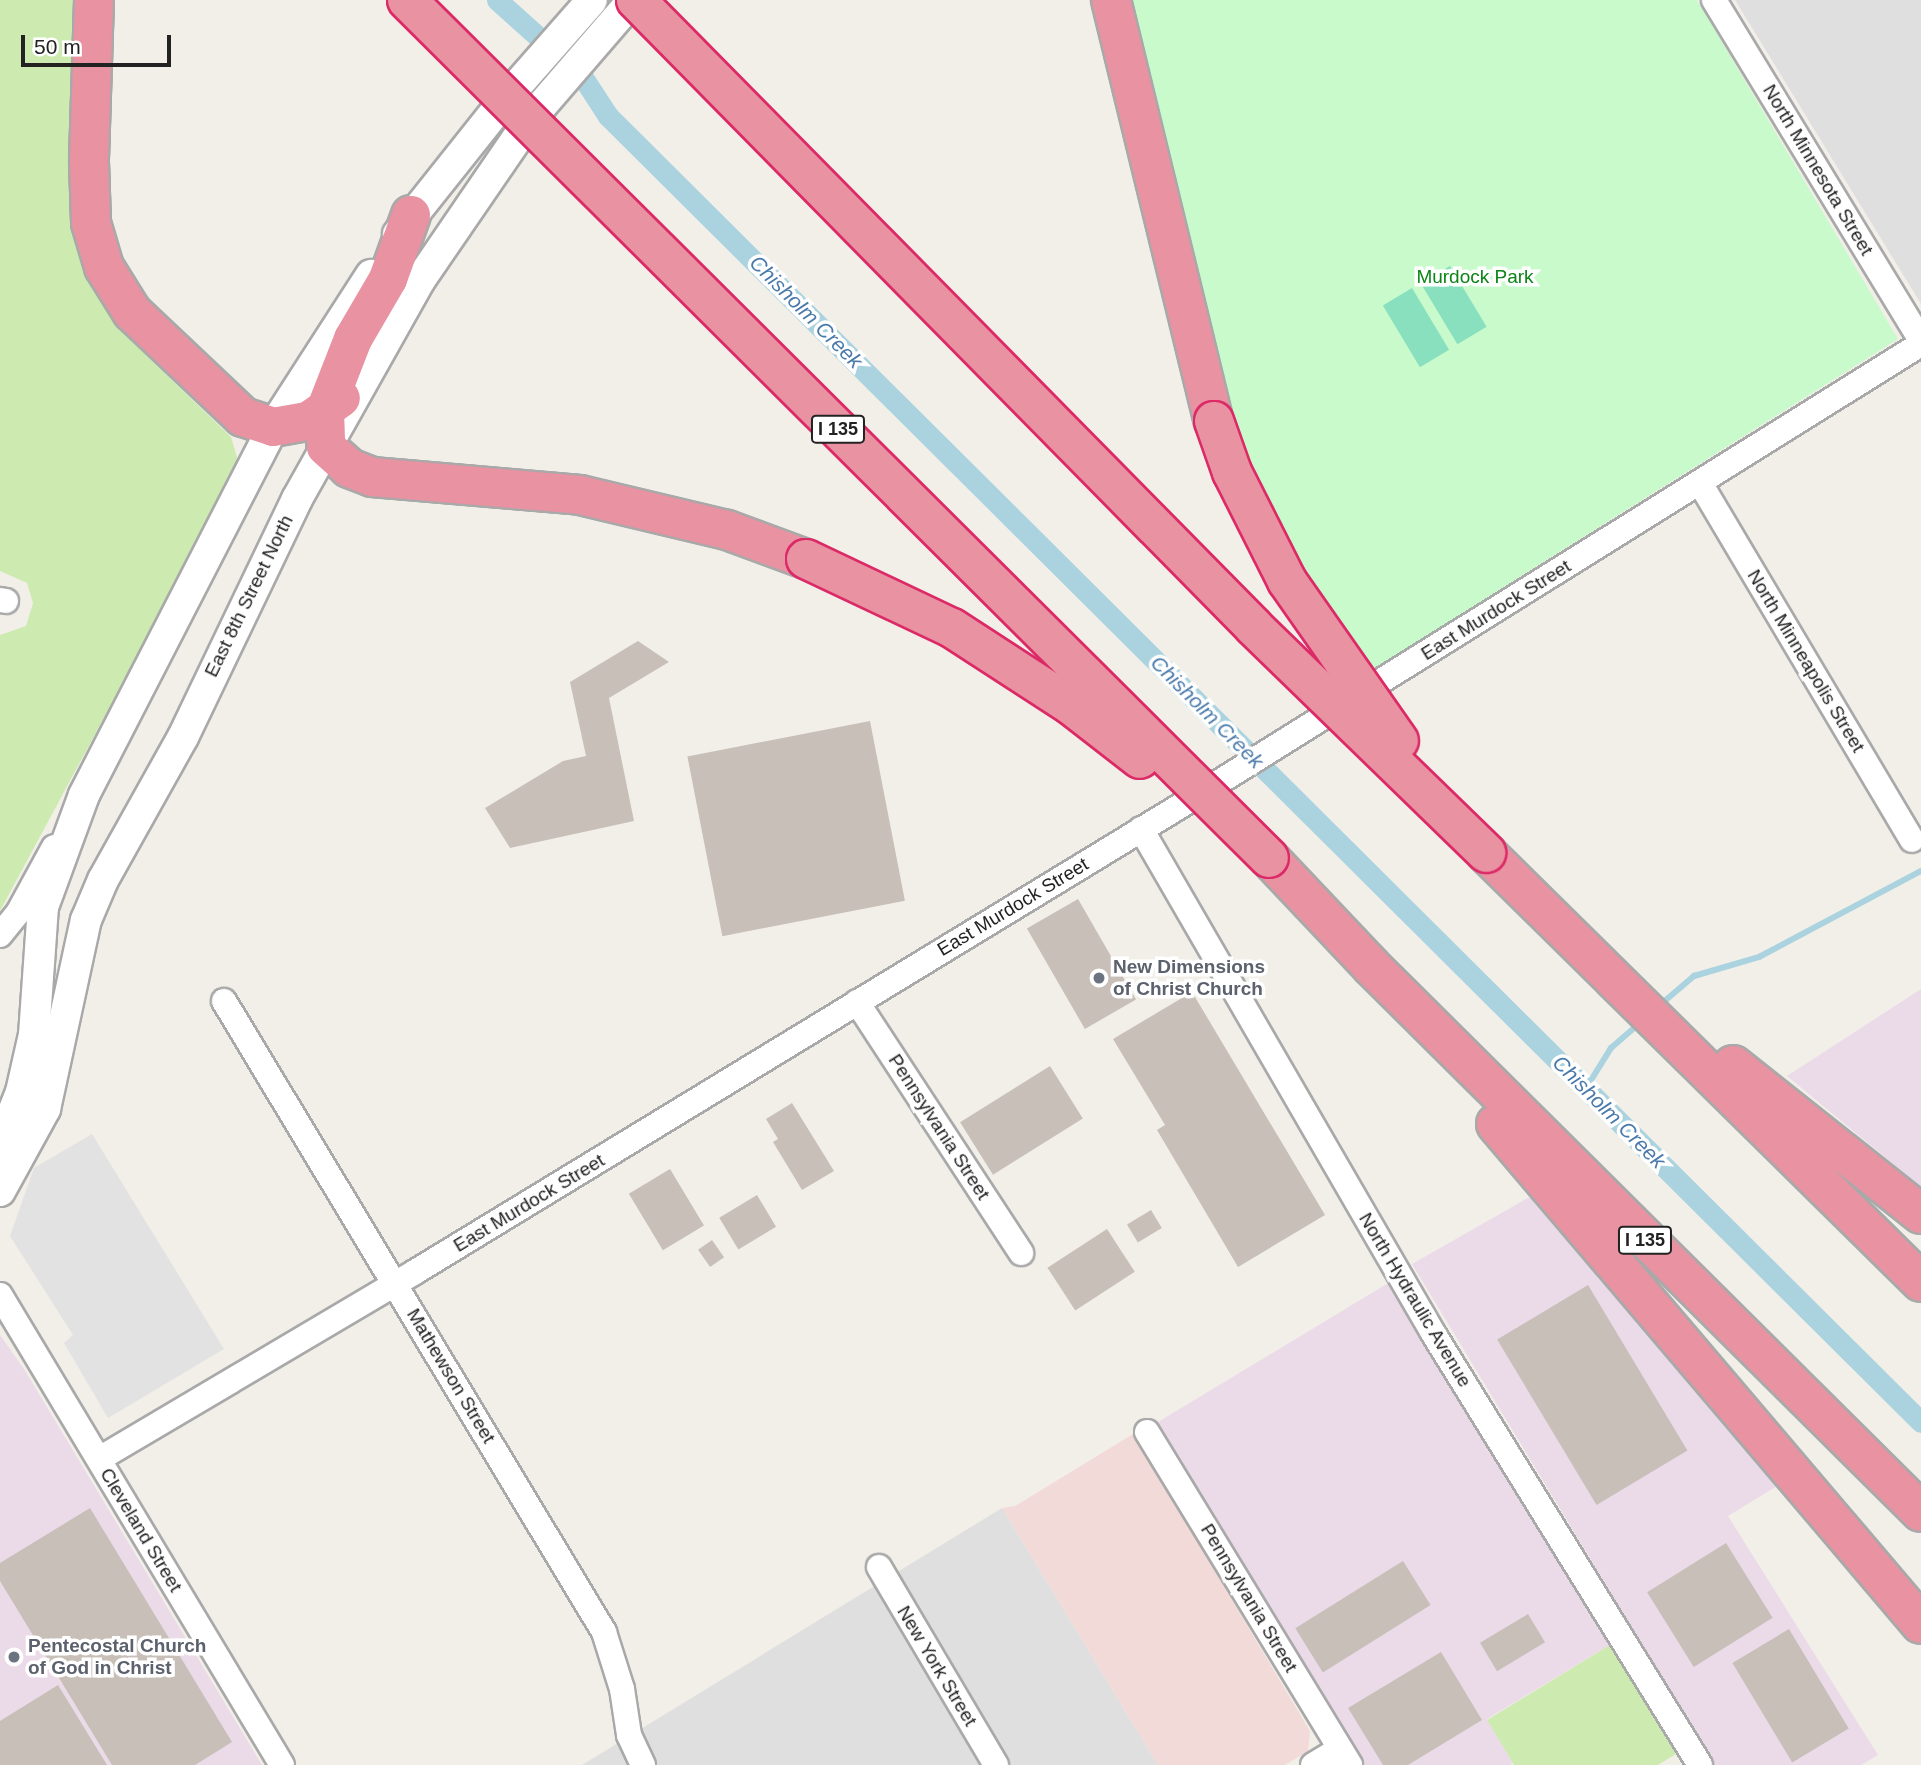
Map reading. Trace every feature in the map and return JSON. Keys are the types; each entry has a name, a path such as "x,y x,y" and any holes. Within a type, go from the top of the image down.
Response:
{"highway":[{"path":"94,0 89,162 91,223 104,267 132,312 158,340 243,417 273,427 307,421 326,429 349,468 372,477 580,495 727,530 806,559 952,628 1020,670 1269,858"},
{"name":"I 135","path":"407,0 1269,858 1371,966 1921,1511"},
{"path":"1111,0 1214,421 1232,472 1293,591 1376,712 1486,853"},
{"path":"631,2 1254,627 1921,1282"},
{"path":"326,429 353,340 388,279 411,215"},
{"path":"326,429 364,381"},
{"path":"1560,926 1921,1214"},
{"path":"1371,966 1487,1113 1865,1562 1921,1624"}],"street":[{"path":"0,954 18,913 84,795 273,427 411,215 506,98 592,0"},
{"name":"North Minnesota Street","path":"1714,0 1921,342"},
{"path":"364,381 420,280 531,118 631,2"},
{"name":"East Murdock Street","path":"99,1459 396,1284 1200,794 1921,342"},
{"name":"East 8th Street North","path":"0,1191 45,1109 84,930 103,880 183,737 326,429"},
{"name":"North Minneapolis Street","path":"1700,483 1912,839"},
{"path":"0,1145 21,1092 34,1035 43,907 84,795"},
{"name":"North Hydraulic Avenue","path":"1141,829 1433,1333 1700,1765"},
{"path":"0,935 18,913"},
{"name":"Mathewson Street","path":"224,1000 604,1632 622,1689 628,1734 643,1765"},
{"name":"Pennsylvania Street","path":"857,1002 1021,1253"},
{"name":"Cleveland Street","path":"0,1295 282,1765"},
{"name":"Pennsylvania Street","path":"1147,1432 1345,1757"},
{"name":"New York Street","path":"878,1567 996,1765"},
{"path":"1313,1765 1345,1757"}],"shaded area":[{"path":"1735,0 1921,0 1921,304"},
{"path":"1921,989 1921,1187 1787,1076"},
{"path":"92,1134 224,1349 108,1418 64,1343 73,1335 10,1236 34,1168"},
{"path":"1535,1194 1782,1483 1728,1516 1878,1755 1861,1765 1715,1765 1412,1264"},
{"path":"1390,1282 1610,1645 1487,1719 1513,1763 1510,1765 1362,1765 1158,1422"},
{"path":"0,1335 24,1369 262,1765 0,1765"},
{"path":"1133,1434 1310,1731 1308,1751 1285,1765 1158,1765 1002,1508 1015,1506"},
{"path":"1002,1508 1158,1765 582,1765"}],"green space":[{"path":"0,0 83,0 101,299 126,336 231,437 237,457 235,474 0,911 0,635 26,626 33,603 27,583 0,571"},
{"name":"Murdock Park","path":"1124,0 1697,0 1898,339 1365,674 1247,474"},
{"path":"1450,266 1487,327 1457,344 1421,284"},
{"path":"1412,288 1449,350 1420,367 1383,306"},
{"path":"1610,1645 1676,1754 1658,1765 1514,1765 1487,1720"}],"building":[{"path":"638,641 669,662 609,698 634,821 510,848 485,808 563,761 586,756 570,682"},
{"path":"870,721 905,901 722,936 687,756"},
{"path":"1078,899 1136,999 1085,1029 1027,928"},
{"path":"1192,992 1325,1215 1238,1267 1157,1130 1165,1125 1113,1039"},
{"path":"1050,1066 1083,1119 993,1175 960,1122"},
{"path":"792,1103 834,1171 802,1190 773,1142 778,1139 766,1119"},
{"path":"670,1169 704,1226 663,1250 629,1194"},
{"path":"757,1195 776,1227 738,1249 719,1218"},
{"path":"1151,1210 1162,1228 1138,1242 1127,1224"},
{"path":"1107,1229 1135,1272 1075,1310 1047,1268"},
{"path":"712,1240 724,1257 710,1267 698,1250"},
{"path":"1588,1285 1687,1450 1597,1505 1497,1340"},
{"path":"90,1508 232,1742 195,1765 112,1765 0,1581 0,1563"},
{"path":"1726,1543 1773,1618 1694,1667 1647,1592"},
{"path":"1403,1561 1431,1605 1323,1672 1295,1628"},
{"path":"1528,1614 1545,1642 1497,1671 1480,1643"},
{"path":"1789,1629 1849,1728 1792,1762 1732,1663"},
{"path":"1441,1652 1482,1720 1408,1765 1383,1765 1348,1708"},
{"path":"58,1685 107,1765 0,1765 0,1721"}],"waterway":[{"name":"Chisholm Creek","path":"497,0 582,76 608,116 1921,1422"},
{"path":"1660,1005 1694,976 1759,957 1921,871"},
{"path":"1588,1085 1611,1048 1639,1024"}],"place":[{"name":"New Dimensions of Christ Church","path":"1099,978"},
{"name":"Pentecostal Church of God in Christ","path":"14,1657"}]}
